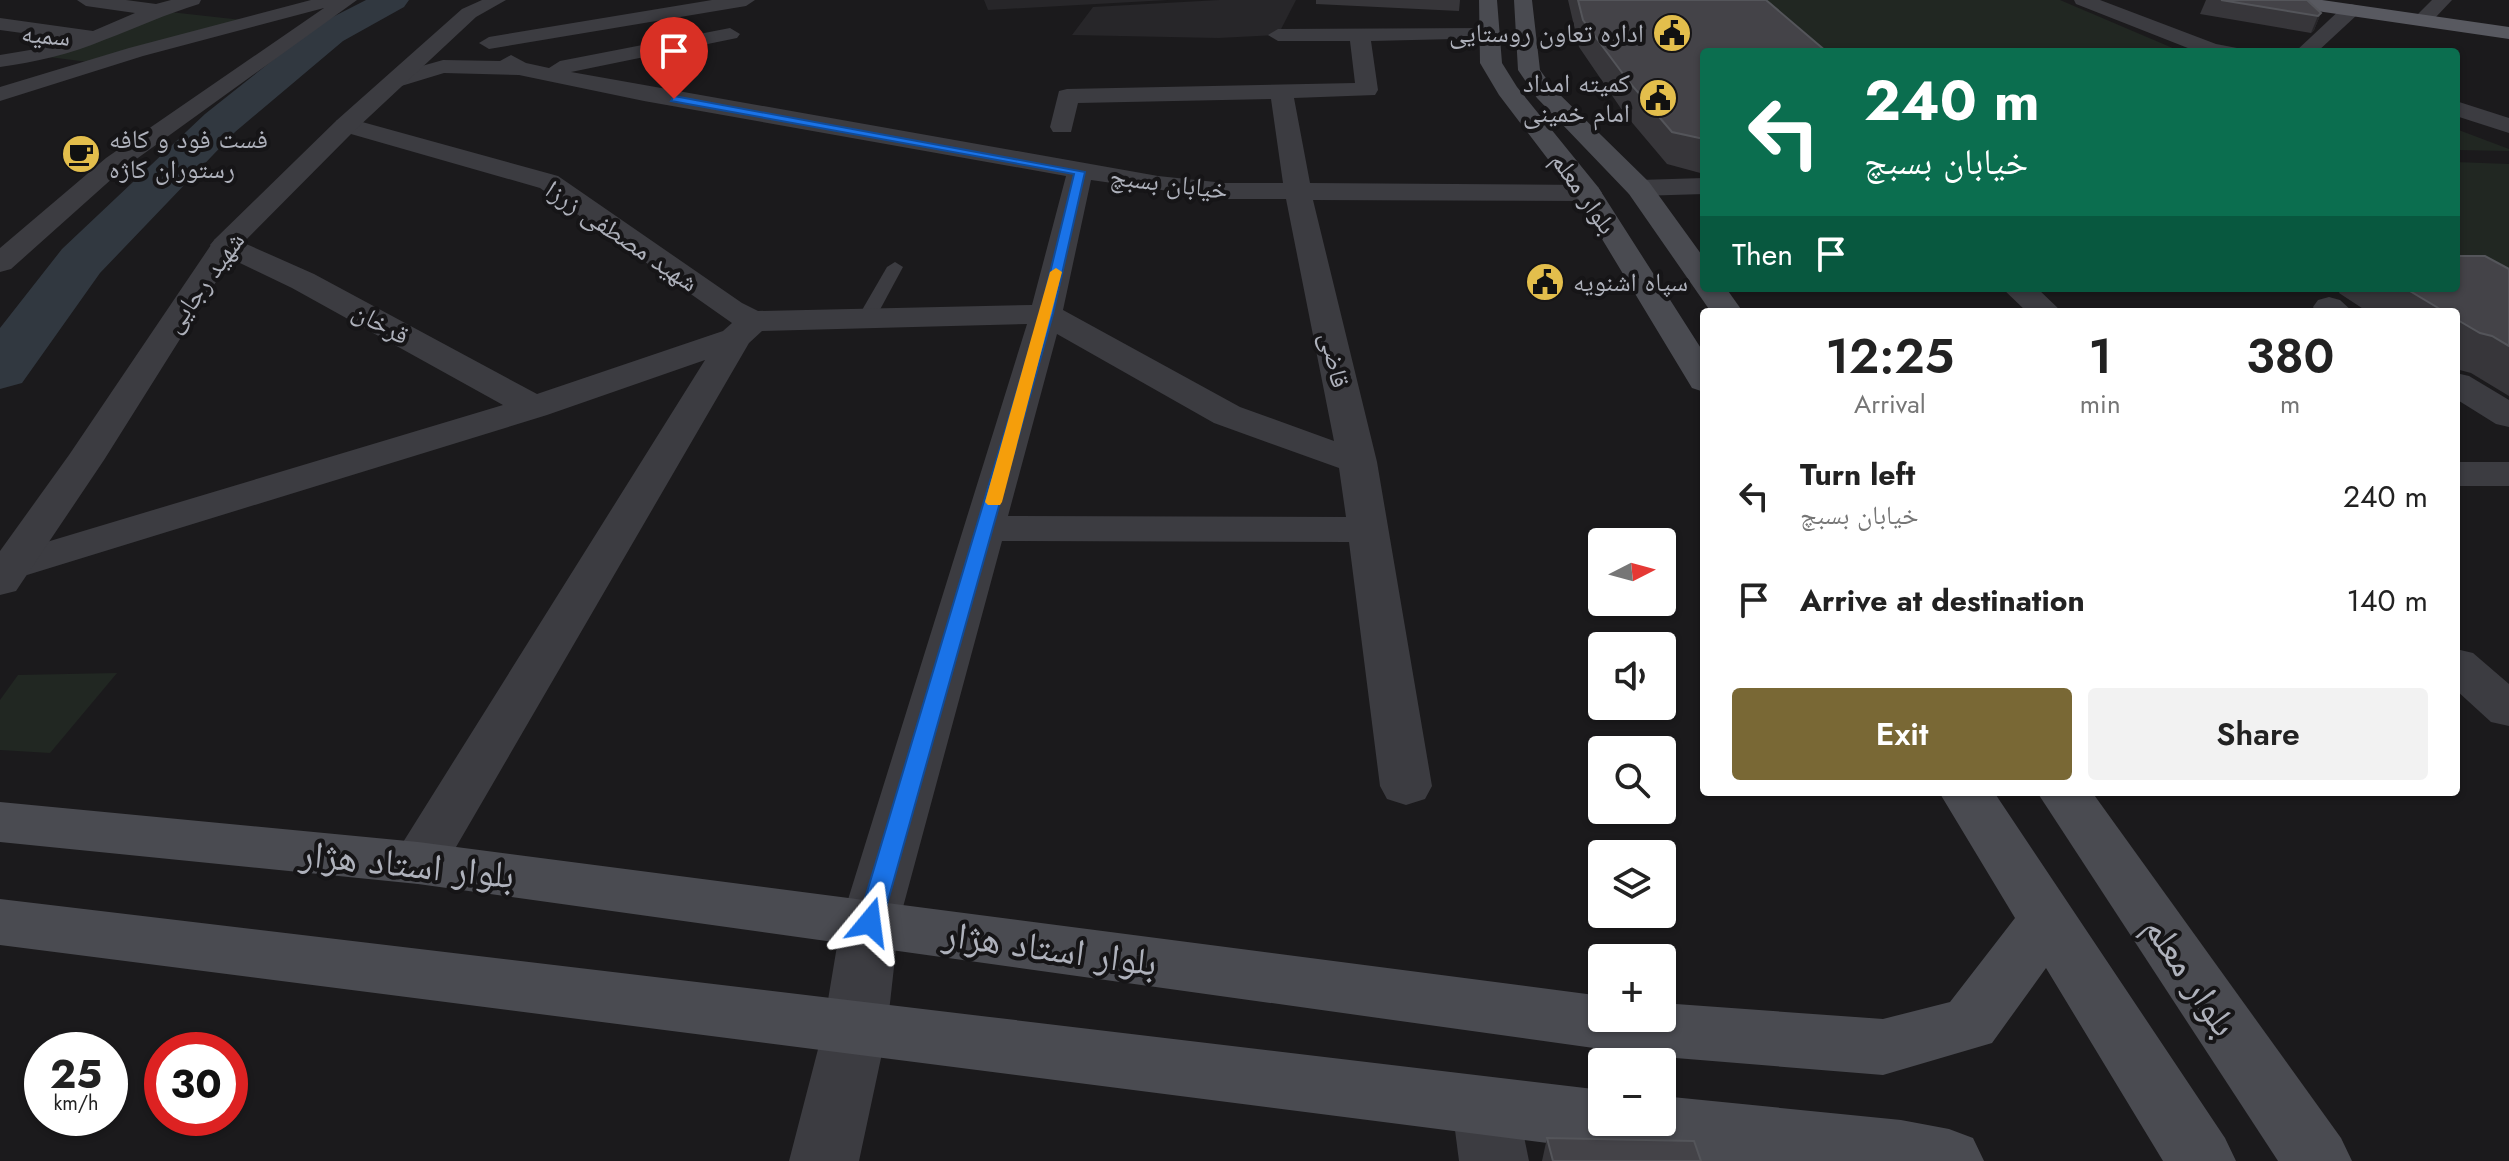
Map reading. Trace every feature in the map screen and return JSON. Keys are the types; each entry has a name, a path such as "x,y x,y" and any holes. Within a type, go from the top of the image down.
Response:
{"main road":[{"name":"بلوار معلم","path":"1488,0 1491,63 1507,90 1588,193 1700,375"},
{"name":"بلوار معلم","path":"1523,0 1529,70 1545,93 1639,188 1700,273"},
{"path":"2283,0 2509,33"},
{"path":"2332,0 2509,26"},
{"path":"1968,796 2201,1161"},
{"name":"بلوار معلم","path":"2067,796 2317,1161"},
{"name":"بلوار استاد هژار","path":"0,822 418,863 1651,1029 1883,1047 1970,1024 2046,921"},
{"path":"0,922 855,1030 1490,1134 1588,1122"},
{"path":"1676,1128 1901,1152 1949,1161"}],"street":[{"path":"86,0 157,10"},
{"path":"2,60 33,56 95,37 157,10 192,0"},
{"path":"0,94 334,0"},
{"path":"0,263 115,163 348,0"},
{"name":"شهید رجایی","path":"6,574 225,245 346,125 469,13 497,0"},
{"path":"489,43 739,0 724,50 710,57"},
{"path":"2083,0 2207,48"},
{"path":"2428,14 2443,0"},
{"path":"621,4 658,16"},
{"path":"2309,48 2351,10"},
{"path":"469,13 489,43 530,70"},
{"path":"0,24 95,37"},
{"path":"398,80 443,66 530,70 730,34"},
{"path":"1278,35 1489,34"},
{"path":"1062,127 1067,96 1367,90 1360,35"},
{"name":"سمیه","path":"2,60 88,67"},
{"path":"23,111 46,99 88,67"},
{"name":"خیابان بسبچ","path":"530,70 644,94 1080,172 1225,191 1588,193"},
{"path":"644,94 671,79"},
{"name":"قاضی","path":"1282,93 1298,192 1358,462 1406,786"},
{"path":"2460,109 2509,126"},
{"name":"شهید مصطفی زرزا","path":"346,125 549,182 731,310 744,329"},
{"path":"824,1161 855,1030 870,922 1046,314 1080,172"},
{"path":"1639,188 1700,186"},
{"name":"قرخان","path":"225,245 303,281 534,407"},
{"path":"2023,292 2041,308"},
{"path":"6,574 534,407 744,329 867,317 1046,314 1227,415 1358,462"},
{"path":"418,863 744,329"},
{"path":"2460,386 2509,416"},
{"path":"2460,474 2509,474"},
{"path":"986,528 1367,530"},
{"path":"2460,667 2509,710"}],"lane":[{"path":"867,317 895,267"}],"shaded area":[{"path":"984,0 1168,0 988,10"},
{"path":"1219,0 1296,0 1278,35 1218,38 1072,35 1093,7"},
{"path":"1732,0 2060,0 2173,48 1821,48"},
{"path":"170,12 242,20 88,62 49,57"},
{"path":"2460,131 2509,149 2460,150"},
{"path":"2460,162 2509,164 2509,297 2460,287"},
{"path":"117,673 50,753 0,750 0,700 18,675"}],"building":[{"name":"اداره تعاون روستایی","path":"1578,0 1766,0 1822,48 1700,48 1700,138 1672,132 1629,82 1583,20"},
{"path":"2221,0 2307,0 2321,13 2318,16"},
{"path":"2460,256 2485,256 2509,269 2509,346 2460,321 2460,308 2438,308 2412,292 2460,292"},
{"path":"1547,1138 1694,1141 1701,1161 1553,1161"}],"waterway":[{"path":"0,370 81,261 220,123 330,33 392,0"}],"slow traffic":[{"path":"994,502 1056,272"}],"place":[{"name":"اداره تعاون روستایی","path":"1672,33"},
{"name":"کمیته امداد امام خمینی","path":"1658,98"},
{"name":"فست فود و کافه رستوران کاژه","path":"81,154"},
{"name":"سپاه اشنویه","path":"1545,282"}],"route":[{"path":"674,99 1080,172 1046,314 870,922"}]}
